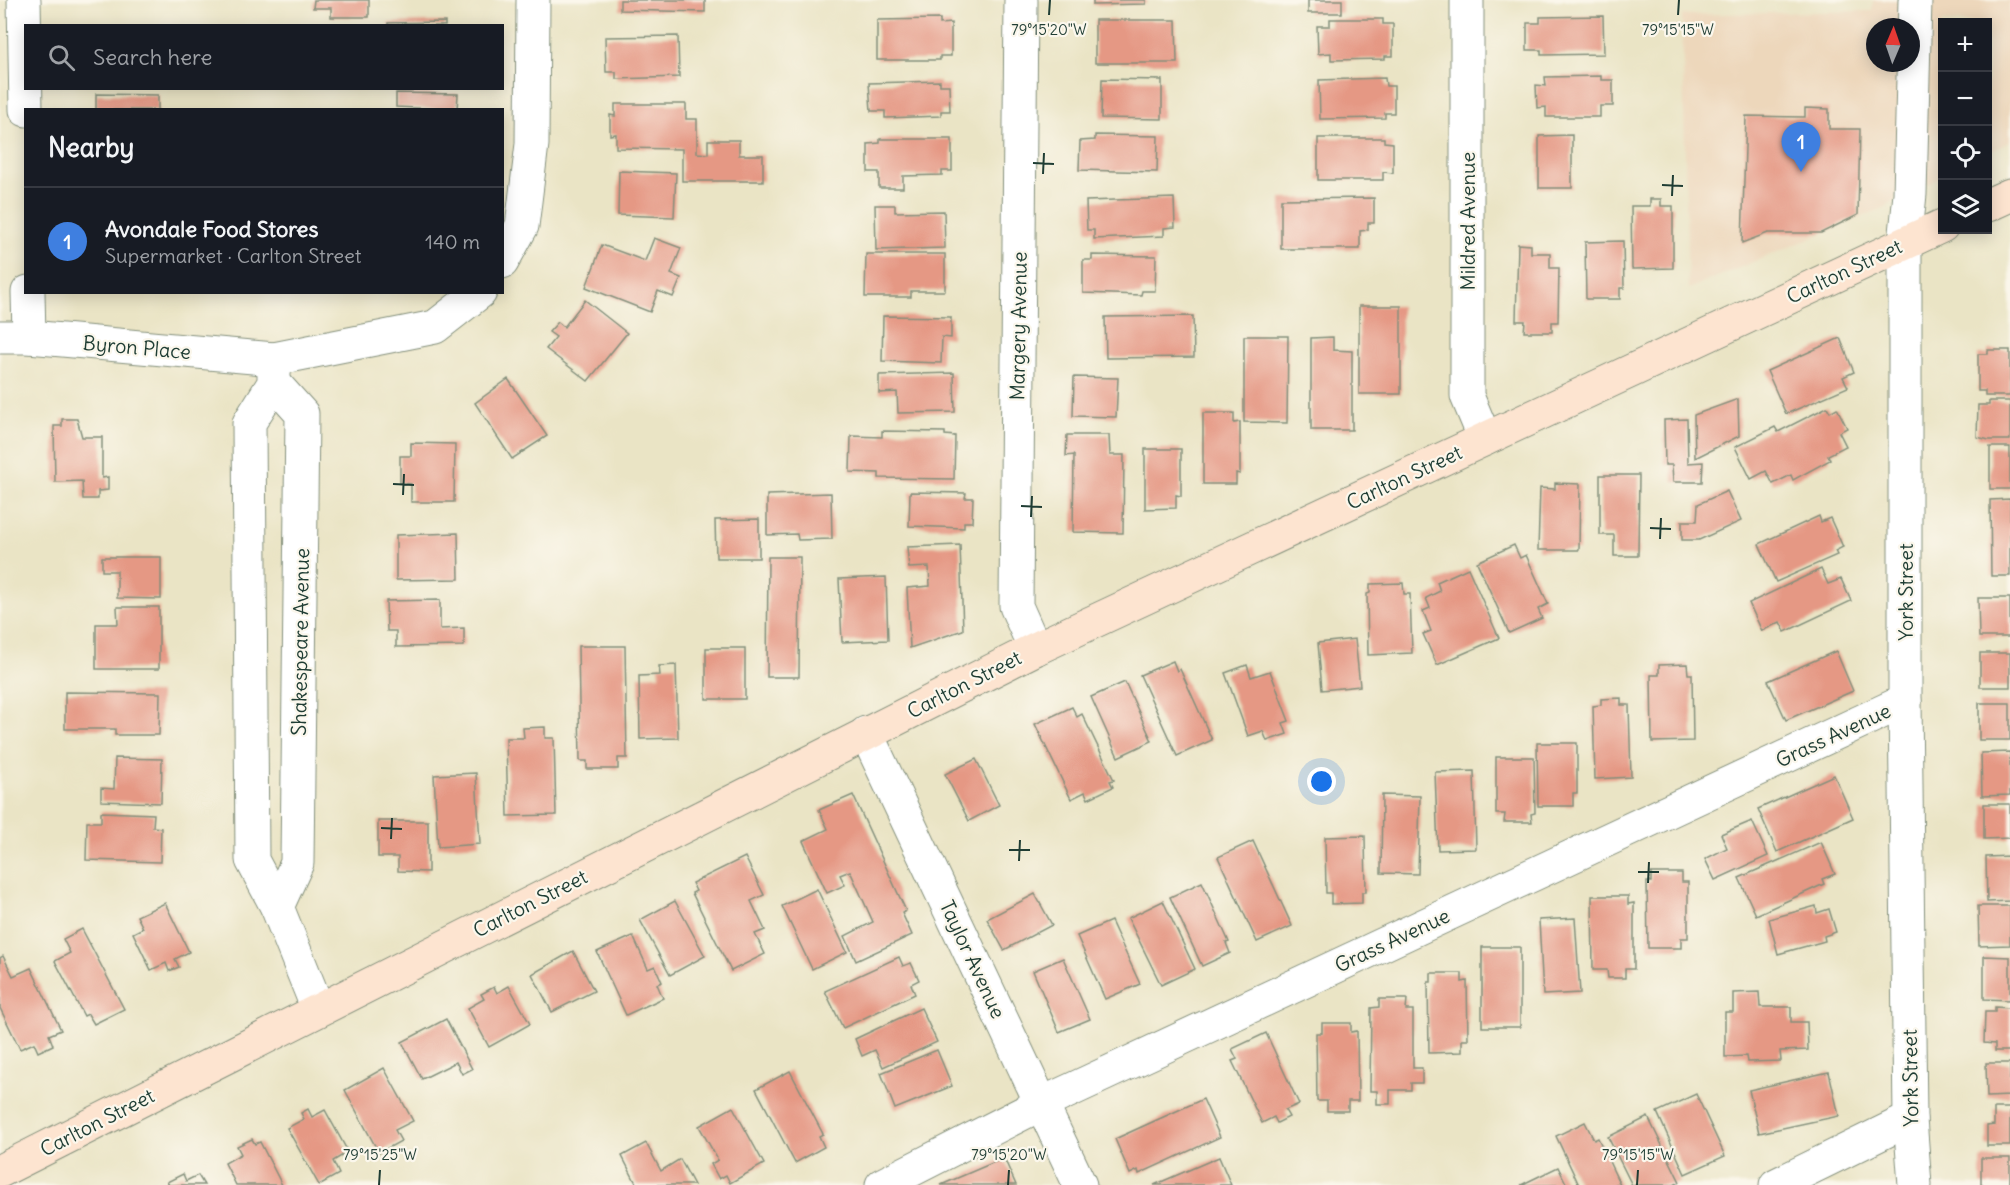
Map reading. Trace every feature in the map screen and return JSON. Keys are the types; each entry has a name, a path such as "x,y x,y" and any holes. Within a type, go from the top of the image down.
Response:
{"main road":[{"path":"1992,203 2010,195"},
{"name":"Carlton Street","path":"0,1171 1035,649 1938,228"}],"street":[{"path":"24,0 24,24"},
{"path":"504,258 522,226 532,144 533,0"},
{"name":"Margery Avenue","path":"1021,0 1016,606 1035,649"},
{"name":"Mildred Avenue","path":"1467,0 1467,396 1485,439"},
{"name":"York Street","path":"1915,0 1910,194 1905,243 1905,701 1910,1119 1915,1185"},
{"path":"26,90 26,108"},
{"path":"14,337 27,294"},
{"path":"318,1009 277,907 252,860 249,423 274,371 435,327 477,294"},
{"name":"Byron Place","path":"14,337 274,371"},
{"name":"Shakespeare Avenue","path":"274,371 302,414 297,863 277,907"},
{"name":"Grass Avenue","path":"882,1185 1041,1104 1905,701"},
{"name":"Taylor Avenue","path":"866,733 1080,1185"},
{"path":"1776,1185 1910,1119"}],"shaded area":[{"path":"1873,0 2010,0 2010,141 1992,151 1992,18 1938,18 1938,179 1881,209 1688,289 1682,15 1872,11"}],"building":[{"path":"314,0 369,0 369,17 331,17 331,8 313,8"},
{"path":"620,0 705,0 705,12 620,10"},
{"path":"1093,0 1146,0 1146,4 1093,5"},
{"path":"1308,0 1342,0 1342,13 1308,13"},
{"path":"1603,16 1604,54 1541,55 1541,50 1527,50 1527,23 1540,23 1540,17"},
{"path":"940,19 940,24 951,23 951,56 940,56 940,60 877,60 877,20"},
{"path":"1330,19 1383,19 1383,24 1393,24 1393,56 1385,56 1385,59 1331,60 1331,53 1318,54 1317,26 1330,26"},
{"path":"1095,20 1176,20 1177,63 1095,63"},
{"path":"445,22 445,24 388,24"},
{"path":"678,36 679,77 616,79 616,72 606,72 605,37"},
{"path":"1601,76 1601,80 1613,80 1613,106 1600,106 1600,117 1546,117 1546,107 1537,108 1536,85 1546,86 1545,77"},
{"path":"1385,78 1386,86 1394,86 1394,113 1385,113 1385,118 1320,119 1319,80"},
{"path":"1102,79 1162,80 1162,119 1101,118"},
{"path":"940,81 940,85 949,85 950,111 941,111 941,116 885,118 885,111 871,111 869,83"},
{"path":"396,93 458,94 457,108 396,107"},
{"path":"96,94 158,95 158,108 96,108"},
{"path":"615,104 686,104 686,119 697,119 697,153 708,154 708,140 739,140 739,155 763,155 763,181 682,181 682,149 616,148 616,134 610,135 610,115 615,116"},
{"path":"1805,108 1829,109 1829,129 1860,129 1858,215 1821,233 1768,233 1742,243 1746,116 1805,117"},
{"path":"1095,135 1158,136 1157,172 1079,170 1080,141 1095,140"},
{"path":"1572,135 1572,188 1539,188 1539,136"},
{"path":"1318,138 1384,138 1384,142 1393,143 1393,173 1383,172 1383,180 1318,180"},
{"path":"880,139 952,139 952,171 942,171 942,175 903,176 903,188 879,188 879,172 868,172 868,144 880,143"},
{"path":"619,171 676,173 674,217 618,215"},
{"path":"1174,198 1175,227 1164,228 1164,236 1094,239 1094,230 1087,230 1086,201"},
{"path":"1374,198 1374,223 1368,223 1368,230 1360,231 1360,249 1281,249 1281,199"},
{"path":"1650,199 1661,199 1661,206 1673,206 1673,268 1632,269 1631,206 1650,206"},
{"path":"875,205 895,205 895,212 944,211 945,248 876,250"},
{"path":"654,238 681,248 671,274 681,278 673,297 658,291 650,312 586,287 602,245 645,261"},
{"path":"1623,241 1624,288 1620,288 1620,299 1586,299 1585,242"},
{"path":"1518,244 1531,245 1531,253 1550,253 1550,268 1559,268 1558,322 1552,322 1552,332 1524,332 1525,321 1516,321"},
{"path":"866,254 945,254 945,291 911,291 911,297 865,297"},
{"path":"1092,255 1156,256 1155,291 1142,291 1141,295 1083,293 1083,260 1092,260"},
{"path":"585,300 627,333 588,381 546,349 556,337 549,332 558,322 564,327"},
{"path":"1359,306 1401,306 1401,394 1359,394"},
{"path":"883,316 951,317 951,338 942,337 941,363 882,361"},
{"path":"1193,316 1194,357 1106,358 1105,317"},
{"path":"1244,336 1288,336 1287,423 1244,422"},
{"path":"1333,337 1333,350 1352,351 1352,430 1311,430 1311,338"},
{"path":"1840,338 1854,372 1843,377 1848,387 1786,414 1767,371"},
{"path":"1988,350 2010,350 2010,396 1985,396 1985,391 1978,391 1978,354 1988,354"},
{"path":"954,373 955,412 898,413 897,392 879,393 879,375"},
{"path":"1074,377 1118,378 1116,417 1073,416"},
{"path":"508,379 547,436 512,459 475,403"},
{"path":"1738,399 1739,436 1695,458 1694,415"},
{"path":"1989,401 2010,401 2010,440 1989,440 1977,437 1978,405 1989,405"},
{"path":"1827,407 1830,412 1837,408 1847,428 1839,432 1846,446 1828,455 1830,460 1793,480 1791,475 1773,484 1766,471 1751,479 1735,447 1775,427 1778,432"},
{"path":"1203,413 1234,413 1234,423 1240,422 1240,474 1236,473 1236,484 1203,484"},
{"path":"62,419 77,419 82,437 102,437 102,478 108,477 108,490 98,491 98,499 83,499 82,481 55,482 54,426 62,426"},
{"path":"1687,419 1688,463 1703,462 1702,482 1673,482 1672,465 1665,465 1664,420"},
{"path":"882,431 945,432 945,435 955,436 954,479 879,478 879,473 850,472 851,436 882,437"},
{"path":"1067,435 1109,435 1110,455 1124,455 1123,533 1073,532 1074,455 1066,456"},
{"path":"411,443 455,444 454,502 411,502 411,484 400,483 400,456 411,456"},
{"path":"1990,447 2010,447 2010,489 1990,489"},
{"path":"1145,449 1181,449 1181,496 1176,495 1176,508 1145,509"},
{"path":"1600,475 1639,475 1638,556 1614,556 1614,535 1600,535"},
{"path":"1555,483 1580,484 1579,550 1538,550 1540,488 1555,489"},
{"path":"1727,491 1741,521 1699,540 1682,540 1682,521 1697,521 1698,504"},
{"path":"910,492 966,493 965,498 973,498 972,522 964,522 964,528 909,526"},
{"path":"831,493 832,539 798,540 797,534 767,535 767,495"},
{"path":"2010,499 2010,576 1991,576 1990,500"},
{"path":"1819,516 1821,522 1830,518 1843,547 1835,551 1837,555 1776,582 1759,544"},
{"path":"759,519 759,558 716,558 715,520"},
{"path":"458,533 459,579 396,580 396,535"},
{"path":"960,545 963,630 910,648 907,588 930,586 929,567 909,568 907,547"},
{"path":"1514,545 1520,558 1526,555 1548,604 1538,609 1542,618 1509,633 1477,562"},
{"path":"102,557 161,557 161,599 117,598 117,571 102,571"},
{"path":"768,557 800,557 799,677 767,677"},
{"path":"1468,568 1499,638 1437,665 1423,634 1431,631 1423,611 1430,608 1426,598 1440,591 1437,582"},
{"path":"1821,569 1828,584 1841,579 1851,601 1785,632 1780,622 1762,631 1749,603"},
{"path":"886,577 888,640 842,642 839,579"},
{"path":"1403,583 1404,594 1410,594 1412,653 1368,655 1367,594 1370,593 1370,584"},
{"path":"1978,598 2010,598 2010,637 1979,637"},
{"path":"440,600 440,629 464,628 464,646 396,647 396,631 387,631 386,601"},
{"path":"117,607 159,607 159,669 96,669 96,624 118,624"},
{"path":"1355,639 1360,686 1322,690 1318,643"},
{"path":"578,646 625,646 627,758 618,758 618,769 587,769 587,761 580,761"},
{"path":"706,648 745,648 745,699 706,699"},
{"path":"1836,651 1853,691 1786,720 1768,681"},
{"path":"1980,653 2010,653 2010,687 1980,687"},
{"path":"1173,661 1177,671 1180,669 1212,740 1177,756 1140,675"},
{"path":"1687,664 1688,674 1692,674 1693,741 1652,742 1651,675 1659,675 1659,665"},
{"path":"676,665 678,738 640,739 639,676 660,675 659,666"},
{"path":"1247,665 1251,677 1270,671 1289,721 1283,723 1287,734 1267,741 1263,731 1248,736 1225,673"},
{"path":"1125,682 1152,741 1118,757 1091,697"},
{"path":"65,692 160,693 159,735 115,735 115,729 65,729"},
{"path":"1621,698 1621,705 1629,705 1631,777 1595,779 1593,706 1601,705 1601,699"},
{"path":"1979,703 2010,703 2010,740 1979,740"},
{"path":"1072,707 1077,717 1082,714 1114,780 1110,781 1113,787 1088,799 1085,792 1071,799 1035,724"},
{"path":"545,727 545,738 554,738 556,815 508,816 506,738 524,738 523,728"},
{"path":"1537,743 1577,743 1577,793 1573,793 1573,806 1538,806"},
{"path":"2010,752 2010,795 1982,796 1981,753"},
{"path":"1496,757 1534,757 1535,813 1531,814 1532,822 1504,822 1505,814 1496,814"},
{"path":"115,758 162,759 161,803 101,801 101,788 114,789"},
{"path":"976,759 999,805 969,821 945,774"},
{"path":"1474,771 1476,849 1438,850 1435,772"},
{"path":"476,773 480,844 438,847 434,775"},
{"path":"1834,775 1853,818 1777,852 1758,809"},
{"path":"853,795 906,911 902,913 912,935 856,961 845,936 873,922 850,871 840,875 845,885 827,893 803,841 828,829 819,810"},
{"path":"1382,795 1420,796 1418,874 1381,873"},
{"path":"1984,804 2010,804 2010,838 1984,839"},
{"path":"101,812 154,814 153,827 161,828 160,862 86,860 87,822 101,822"},
{"path":"378,821 428,821 428,872 398,871 398,857 378,857"},
{"path":"1752,821 1768,856 1715,880 1705,859 1727,848 1721,834"},
{"path":"1365,836 1366,892 1362,892 1362,903 1331,904 1331,893 1326,893 1325,837"},
{"path":"1253,841 1292,926 1257,942 1218,857"},
{"path":"1821,842 1835,874 1822,879 1824,884 1756,915 1739,878"},
{"path":"2010,856 2010,901 1987,902 1986,857"},
{"path":"745,857 764,895 751,901 765,930 755,934 765,954 731,971 692,893 696,891 692,883"},
{"path":"1651,873 1682,873 1682,882 1688,882 1688,938 1681,938 1681,948 1648,948 1647,882 1651,882"},
{"path":"1202,882 1229,942 1226,943 1230,953 1202,966 1170,897"},
{"path":"817,889 847,952 812,969 782,906"},
{"path":"1035,894 1052,925 1004,950 987,919"},
{"path":"1592,896 1628,896 1628,904 1634,903 1634,969 1625,969 1625,978 1608,978 1607,970 1593,970"},
{"path":"675,901 705,956 670,975 640,920"},
{"path":"1163,901 1195,969 1161,985 1128,918"},
{"path":"165,903 189,952 175,959 179,967 169,971 166,963 151,970 133,933 143,928 137,916"},
{"path":"1816,906 1817,913 1829,909 1836,932 1824,936 1825,941 1778,954 1769,919"},
{"path":"1978,906 2010,906 2010,945 1979,946"},
{"path":"1575,918 1580,993 1543,995 1539,920"},
{"path":"1111,921 1140,984 1105,999 1077,936"},
{"path":"82,929 124,1009 94,1024 88,1014 84,1016 55,961 70,953 63,939"},
{"path":"633,936 648,969 655,966 662,982 657,984 663,998 626,1015 597,952"},
{"path":"1482,947 1520,947 1520,1027 1482,1027"},
{"path":"573,951 594,991 552,1012 532,974"},
{"path":"3,956 13,976 31,968 61,1030 49,1035 53,1045 38,1052 34,1043 20,1049 0,1008 0,958"},
{"path":"1984,956 2010,957 2010,1000 1984,999"},
{"path":"899,957 903,966 911,963 919,980 911,984 915,994 843,1028 825,991"},
{"path":"1063,958 1090,1019 1059,1032 1033,971"},
{"path":"1431,973 1462,973 1462,982 1467,981 1468,1040 1462,1040 1462,1052 1429,1053 1428,982 1431,982"},
{"path":"509,986 530,1024 489,1047 468,1008 484,999 481,994 494,987 497,993"},
{"path":"1759,992 1760,1007 1791,1007 1791,1022 1807,1022 1808,1050 1780,1051 1781,1061 1747,1062 1746,1056 1725,1057 1725,1012 1733,1012 1733,993"},
{"path":"1379,999 1407,999 1406,1010 1413,1010 1413,1068 1422,1068 1422,1083 1411,1083 1411,1090 1390,1090 1390,1104 1377,1104 1377,1091 1370,1091 1371,1008 1379,1007"},
{"path":"1995,1007 2010,1008 2010,1051 1995,1051 1995,1044 1984,1043 1985,1012 1995,1012"},
{"path":"921,1008 937,1042 883,1067 875,1050 862,1056 855,1039"},
{"path":"446,1019 472,1069 462,1074 456,1062 422,1079 402,1042"},
{"path":"1322,1023 1351,1023 1351,1032 1357,1031 1358,1101 1348,1101 1348,1111 1327,1111 1327,1101 1317,1101 1316,1033 1322,1033"},
{"path":"1266,1033 1299,1104 1285,1110 1289,1117 1277,1123 1274,1117 1262,1123 1232,1061 1237,1059 1232,1049"},
{"path":"937,1050 952,1086 895,1109 881,1073"},
{"path":"1986,1063 2010,1063 2010,1096 1987,1097"},
{"path":"384,1068 413,1121 395,1130 401,1141 379,1153 345,1090"},
{"path":"790,1071 823,1134 819,1136 824,1147 795,1163 756,1089"},
{"path":"1829,1072 1839,1116 1759,1133 1749,1090"},
{"path":"1696,1094 1725,1156 1685,1174 1657,1112"},
{"path":"1203,1099 1220,1137 1139,1174 1138,1170 1130,1174 1115,1139"},
{"path":"733,1107 764,1164 730,1183 726,1175 719,1179 711,1164 718,1160 699,1126"},
{"path":"1994,1108 2010,1108 2010,1146 1987,1146 1987,1126 1994,1125"},
{"path":"308,1109 312,1117 325,1110 348,1152 333,1161 339,1174 319,1185 287,1128 304,1119 301,1113"},
{"path":"1648,1117 1680,1182 1674,1185 1632,1185 1608,1137"},
{"path":"1585,1122 1594,1140 1598,1138 1620,1185 1579,1185 1556,1136"},
{"path":"252,1139 255,1144 260,1142 282,1185 236,1185 225,1163 241,1154 237,1146"},
{"path":"646,1143 661,1171 680,1159 694,1185 637,1185 622,1156"},
{"path":"1219,1157 1231,1185 1154,1185"},
{"path":"1004,1158 1016,1185 941,1185"},
{"path":"1981,1158 2010,1158 2010,1185 1981,1185"},
{"path":"1558,1167 1567,1185 1521,1185"},
{"path":"183,1174 186,1181 198,1175 204,1185 169,1185 167,1182"}],"place":[{"name":"Avondale Food Stores","path":"1801,172"}]}
